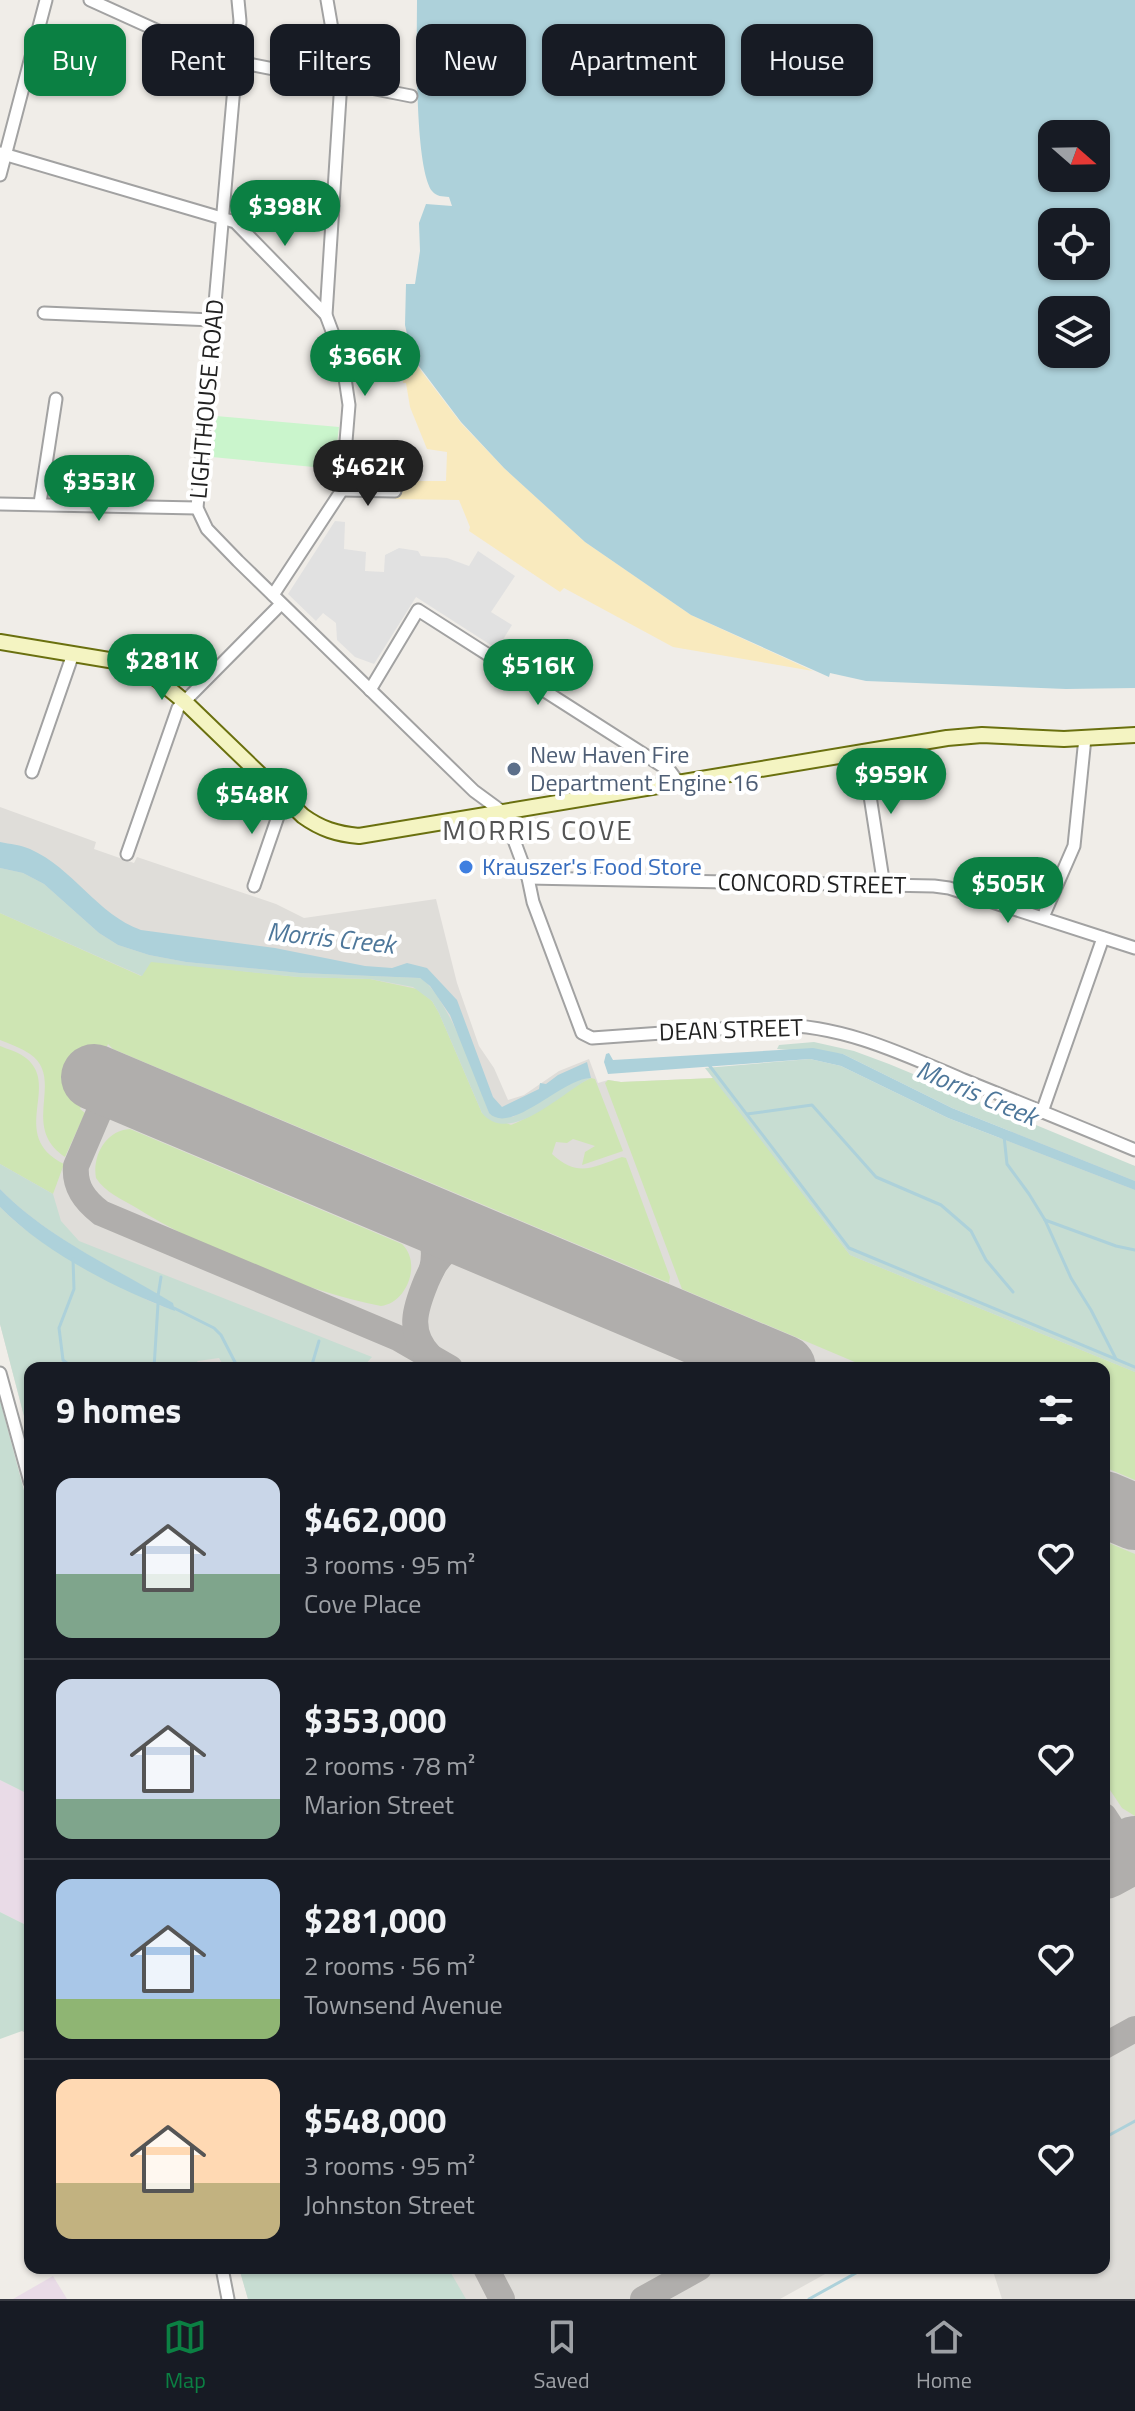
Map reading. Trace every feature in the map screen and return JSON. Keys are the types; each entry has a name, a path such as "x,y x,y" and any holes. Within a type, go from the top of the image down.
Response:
{"main road":[{"path":"0,642 115,661 157,679 185,702 284,799 323,829 339,835 359,836 967,736 1085,738 1135,735"}],"street":[{"path":"0,175 3,154 46,0"},
{"path":"90,0 145,24"},
{"path":"123,0 123,14"},
{"name":"LIGHTHOUSE ROAD","path":"238,0 240,24"},
{"path":"327,0 331,24"},
{"path":"400,94 411,96"},
{"name":"LIGHTHOUSE ROAD","path":"234,96 197,508 207,529 277,599 474,791 504,813"},
{"path":"326,315 340,96"},
{"path":"3,154 235,222 326,315 342,358 349,405 342,490 277,599 178,708 127,854"},
{"path":"44,313 213,320"},
{"path":"40,503 56,399"},
{"path":"342,490 395,491"},
{"path":"0,504 197,508"},
{"path":"370,690 418,610 670,771 678,782"},
{"path":"32,772 73,654"},
{"path":"1043,917 1074,846 1085,738"},
{"path":"863,751 884,886"},
{"path":"254,886 284,799"},
{"path":"504,813 528,878"},
{"name":"CONCORD STREET","path":"528,878 949,888 1135,948"},
{"name":"DEAN STREET","path":"528,878 533,902 577,1024 582,1033 592,1038 805,1025 866,1040 1135,1150"},
{"path":"1042,1112 1103,938"},
{"path":"0,1373 24,1460"},
{"path":"223,2274 228,2299"}],"shaded area":[{"path":"335,521 345,522 344,549 366,552 365,571 384,572 385,555 399,548 469,566 478,551 515,576 491,612 512,625 497,649 416,597 374,664 355,657 337,640 336,623 323,613 316,621 288,594"},
{"path":"0,807 96,842 94,849 134,863 137,857 276,904 304,918 436,899 457,983 479,1046 494,1068 508,1100 524,1095 559,1071 589,1059 598,1083 608,1080 714,1078 723,1075 996,1140 1013,1130 1135,1166 1135,2299 1002,2299 994,2274 1110,2274 1110,1362 24,1362 24,1416 0,1324"},
{"path":"0,1780 24,1792 24,1924 0,1912"},
{"path":"241,2274 825,2274 780,2299 248,2299"},
{"path":"53,2276 67,2299 13,2299"}],"green space":[{"path":"216,416 339,427 334,469 212,457"},
{"path":"0,868 23,873 44,884 99,933 118,945 149,955 186,962 300,973 420,978 441,1001 451,1019 489,1113 513,1117 561,1087 591,1078 521,1120 507,1124 494,1122 482,1113 432,1001 413,987 370,979 298,977 151,962 142,976 0,913"},
{"path":"0,913 141,976 151,961 298,977 370,979 417,989 432,1001 439,1013 482,1113 511,1125 581,1083 595,1079 623,1151 582,1165 585,1152 595,1146 573,1139 567,1143 556,1142 552,1154 578,1168 626,1158 670,1277 669,1283 113,1049 108,1044 80,1109 85,1113 65,1157 52,1145 45,1132 44,1076 40,1064 27,1052 0,1040"},
{"path":"814,1042 854,1051 889,1064 1135,1166 1135,1181 952,1108 843,1054 777,1049 779,1045"},
{"path":"0,1046 20,1054 34,1067 39,1080 36,1124 39,1139 47,1152 64,1164 53,1194 0,1164"},
{"path":"810,1059 841,1066 948,1118 1135,1190 1135,1372 850,1255 705,1068"},
{"path":"714,1078 850,1255 1135,1372 1135,1480 1110,1470 1110,1362 855,1362 682,1289 605,1083 608,1080"},
{"path":"130,1129 402,1244 411,1261 409,1281 404,1290 398,1298 381,1306 319,1290 222,1253 119,1198 96,1178 96,1161 108,1139 121,1130"},
{"path":"0,1164 53,1194 61,1221 79,1241 372,1357 367,1362 221,1362 219,1358 197,1362 24,1362 24,1416 0,1324 0,1207 26,1230 71,1260 146,1299 175,1310 172,1303 60,1238 0,1189"},
{"path":"0,1400 24,1490 24,1792 0,1780"},
{"path":"1110,1544 1135,1554 1135,1816 1122,1808 1110,1790"},
{"path":"0,1912 24,1924 24,2032 0,2039"},
{"path":"241,2274 451,2274 466,2299 248,2299"}],"sand":[{"path":"406,351 461,423 504,468 585,542 691,615 813,671 673,647 564,588 560,592 469,531 459,500 395,499 396,481 446,481 447,452 427,449 410,407 406,383 403,383"}],"water":[{"path":"417,0 1135,0 1135,688 1066,689 866,681 830,673 829,677 691,615 585,542 504,468 461,422 412,357 405,325 406,284 415,284 420,251 419,223 426,204 452,206 449,197 432,191 426,177 418,96 526,96 526,24 417,24"},
{"path":"0,842 27,848 45,857 112,914 141,930 275,948 365,966 392,968 407,963 427,968 457,1000 493,1097 502,1107 539,1089 540,1083 546,1084 587,1062 591,1078 579,1080 523,1112 499,1118 489,1113 450,1015 430,986 420,978 300,973 186,962 118,945 99,933 44,884 23,873 0,868"},
{"path":"813,1048 843,1054 952,1108 1135,1181 1135,1190 948,1118 841,1066 810,1059 608,1074 604,1062 609,1053 613,1060"},
{"path":"0,1189 39,1223 173,1303 175,1311 129,1292 59,1254 0,1207"}],"waterway":[{"path":"709,1065 849,1248 1135,1367"},
{"path":"747,1114 812,1105 876,1177 941,1205 971,1231 986,1260 1013,1292"},
{"path":"1004,1136 1007,1164 1045,1220 1071,1278 1116,1359"},
{"path":"1045,1220 1135,1250"},
{"path":"66,1362 59,1328 74,1289 73,1259"},
{"path":"158,1296 161,1277"},
{"path":"154,1362 158,1304"},
{"path":"174,1308 214,1328 235,1362"},
{"path":"313,1362 319,1341"},
{"path":"1110,2135 1135,2121"},
{"path":"809,2299 854,2274"}],"taxiway":[{"path":"111,1084 76,1166 79,1187 95,1208 398,1338 440,1362"},
{"path":"412,1211 431,1237 434,1252 432,1269"},
{"path":"430,1356 418,1338 415,1320 430,1274 447,1251 483,1241"},
{"path":"1110,1825 1135,1863"},
{"path":"1110,2043 1135,2029"},
{"path":"489,2274 502,2299"},
{"path":"643,2299 688,2274"}],"runway":[{"path":"94,1077 769,1362"},
{"path":"1110,1507 1135,1517"},
{"path":"1110,1863 1135,1849"}],"place":[{"name":"New Haven Fire Department Engine 16","path":"514,769"},
{"name":"Krauszer's Food Store","path":"466,867"}],"district":[{"name":"MORRIS COVE","path":"538,830"}],"water label":[{"name":"Morris Creek","path":"331,938"},
{"name":"Morris Creek","path":"977,1093"}]}
